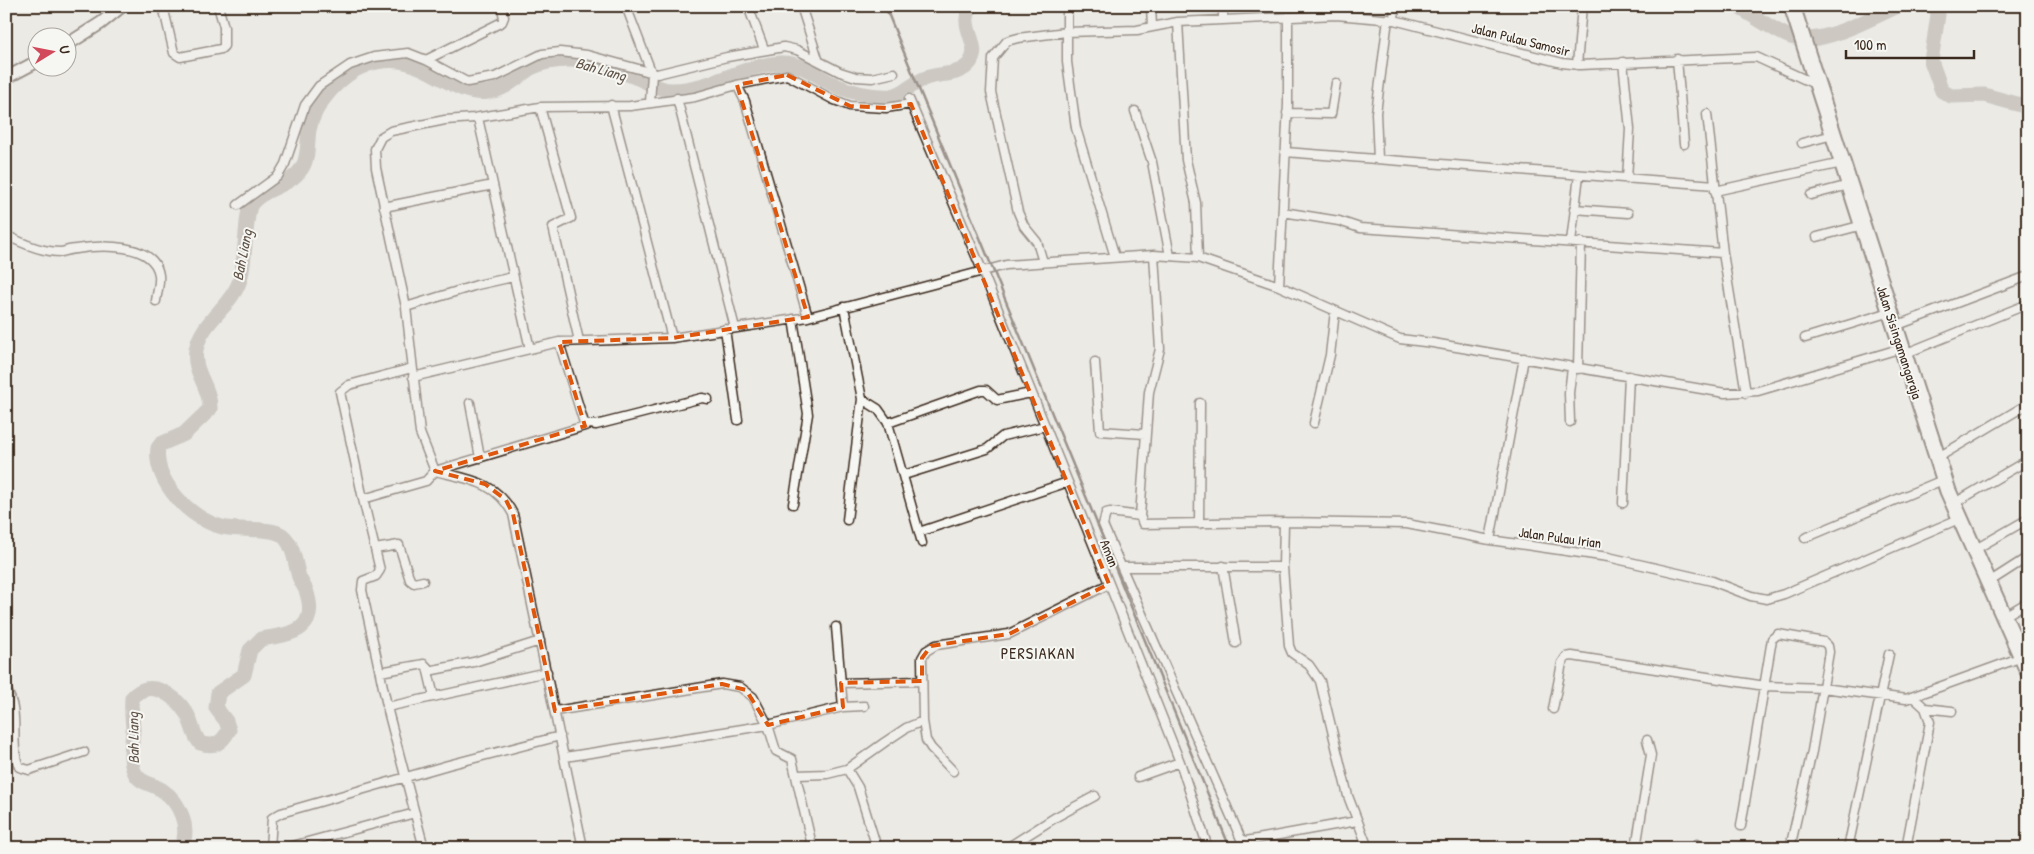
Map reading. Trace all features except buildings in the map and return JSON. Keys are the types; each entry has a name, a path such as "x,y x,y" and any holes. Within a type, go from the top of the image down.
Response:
{"highway":[{"name":"Jalan Sisingamangaraja","path":"1792,6 1832,135 1953,504 1961,518 2025,664"}],"street":[{"path":"163,6 173,49 176,55 180,57 221,49 224,46 224,27 218,6"},
{"path":"426,60 502,22 504,17 501,6"},
{"path":"626,6 652,76 651,99"},
{"path":"748,6 764,50"},
{"path":"802,6 818,59"},
{"path":"1068,6 1066,32 1067,62 1076,128 1114,257"},
{"path":"1151,6 1152,27"},
{"path":"1223,6 1223,20"},
{"path":"1378,159 1376,113 1391,19 1395,6"},
{"path":"1577,64 1582,6"},
{"path":"78,38 101,23 119,7"},
{"name":"Jalan Pulau Samosir","path":"1043,262 1037,242 1024,226 1018,212 991,92 993,58 1007,41 1018,38 1066,32 1138,30 1178,22 1336,15 1391,19 1562,63 1756,57 1817,85"},
{"path":"1279,286 1287,113 1288,17"},
{"path":"1178,22 1186,160 1196,202 1198,258"},
{"path":"238,206 278,176 285,164 305,105 319,86 350,65 374,57 408,53 426,60 467,82 495,77 542,54 560,52 587,55 652,76 784,47 797,50 818,59 840,72 856,77 872,78 894,73"},
{"path":"1677,59 1684,144"},
{"path":"1623,62 1630,129 1626,179"},
{"path":"6,78 28,67"},
{"name":"Aman","path":"737,85 788,75 832,99 850,106 886,108 910,101 982,270 1180,762 1208,848"},
{"path":"1287,113 1331,114 1336,83"},
{"path":"435,471 420,433 406,307 384,207 375,149 380,137 392,132 420,124 478,118 540,107 630,106 651,99 695,97 737,85 745,101 808,317"},
{"path":"678,98 734,328"},
{"path":"611,105 672,338"},
{"path":"540,107 570,218 553,227 579,341"},
{"path":"1135,111 1152,162 1170,256"},
{"path":"1707,114 1723,253 1746,393"},
{"path":"478,118 530,349"},
{"path":"1802,143 1832,135"},
{"path":"1285,152 1579,175 1715,188 1842,163"},
{"path":"1571,242 1579,175"},
{"path":"1811,195 1849,184"},
{"path":"384,207 493,185"},
{"path":"1574,209 1628,213"},
{"path":"1283,212 1339,221 1360,228 1723,253"},
{"path":"1818,236 1862,225"},
{"path":"6,236 40,249 62,252 97,248 128,248 141,252 150,258 157,268 159,276 156,301"},
{"path":"1570,422 1569,393 1575,368 1581,242"},
{"path":"1140,516 1149,392 1160,349 1154,255"},
{"path":"413,377 559,342 672,338 808,317 1006,265 1154,255 1198,258 1279,286 1400,340 1524,358 1725,393 1746,393 1903,351 2028,304"},
{"path":"1805,338 1893,319 2028,276"},
{"path":"406,307 478,285 514,278"},
{"path":"844,307 862,399 847,520"},
{"path":"1314,423 1330,355 1336,311"},
{"path":"793,319 808,414 793,504"},
{"path":"725,329 738,420"},
{"path":"559,342 584,423 588,425"},
{"path":"1490,540 1524,358"},
{"path":"1095,362 1100,431 1145,434"},
{"path":"412,368 349,385 340,392 380,570 379,574 363,580 361,584 387,707 424,848"},
{"path":"1623,503 1629,376"},
{"path":"888,423 981,390 986,390 997,400 1031,393"},
{"path":"363,499 426,481 435,471 588,425 596,425 702,398 708,399"},
{"path":"862,399 878,409 888,423 922,543"},
{"path":"470,403 480,458"},
{"path":"1199,524 1200,403"},
{"path":"1937,458 2028,404"},
{"path":"904,475 987,449 1004,436 1045,426"},
{"path":"1953,504 2028,460"},
{"path":"435,471 486,484 506,500 513,514 583,848"},
{"path":"1805,538 1945,479"},
{"path":"919,532 1068,482"},
{"name":"Jalan Pulau Irian","path":"1122,567 1103,525 1103,518 1110,512 1140,516 1144,524 1148,525 1284,522 1407,524 1490,540 1608,557 1712,581 1751,596 1767,599 1784,594 1961,518"},
{"path":"1974,550 2028,519"},
{"path":"1284,522 1283,567 1288,646 1292,653 1309,665 1320,681 1348,796 1368,848"},
{"path":"375,549 400,544 410,580 414,583 423,581"},
{"path":"1989,582 2028,557"},
{"path":"1223,566 1236,643"},
{"path":"1244,848 1122,567 1283,567"},
{"path":"953,770 931,748 926,740 923,721 922,658 932,646 1009,634 1108,584"},
{"path":"2003,617 2028,602"},
{"path":"836,627 843,708"},
{"path":"1741,826 1766,686 1772,639 1778,634 1824,642 1828,646 1829,652 1812,751 1790,848"},
{"path":"428,671 474,662 540,641"},
{"path":"1848,848 1881,696 1888,654"},
{"path":"1553,709 1562,662 1566,657 1572,656 1766,686 1823,688 1894,699 1913,697 2025,664"},
{"path":"380,672 421,663 427,667 434,697"},
{"path":"387,707 547,672"},
{"path":"841,683 922,681"},
{"path":"555,711 722,684 746,690 753,697 768,725 776,750 790,757 798,775 811,841 806,848"},
{"path":"6,689 14,711 16,755 19,767 29,770 84,752"},
{"path":"1906,848 1930,722 1925,708 1913,697"},
{"path":"565,757 768,725 843,708 864,706"},
{"path":"1925,708 1952,711"},
{"path":"798,775 827,774 847,769 906,728 923,721"},
{"path":"270,848 272,818 281,813 448,765 560,736"},
{"path":"1636,848 1651,755 1647,740"},
{"path":"1138,777 1180,762"},
{"path":"847,769 858,787 877,848"},
{"path":"1007,848 1056,817 1095,796"},
{"path":"285,848 415,813"},
{"path":"1241,839 1246,841 1357,821"}],"highlighted area":[{"path":"787,75 850,106 886,108 911,104 1109,584 1009,634 931,646 922,658 922,681 841,683 843,707 768,725 746,690 722,684 555,711 513,514 506,500 485,484 435,471 585,426 559,342 672,338 808,317 737,85"}],"waterway":[{"name":"Bah Liang","path":"181,848 185,832 179,808 162,790 139,778 132,766 132,698 146,689 162,691 182,707 200,743 210,745 218,743 229,730 226,721 216,708 218,693 244,675 250,650 261,639 283,635 300,628 306,622 309,614 309,604 306,590 299,577 294,554 286,539 282,535 270,531 222,527 198,516 187,508 168,486 158,461 158,448 161,444 184,434 210,409 208,394 195,358 199,340 203,331 234,294 238,285 243,265 249,208 257,198 284,184 297,175 302,168 307,154 309,130 312,120 316,110 330,91 347,75 357,69 386,61 403,62 419,66 459,88 473,92 488,92 506,86 535,66 560,60 579,60 606,66 667,90 685,89 753,68 787,63 807,69 845,89 868,95 891,96 901,93 926,78 954,73 968,65 972,60 974,49 967,20 970,6"},
{"name":"Bah Liang","path":"1737,6 1781,33 1800,39 1829,35 1844,30 1898,6"},
{"name":"Bah Liang","path":"1936,6 1938,15 1931,61 1942,91 1951,96 1984,95 2028,107"}],"railway":[{"path":"885,6 1230,848"}],"district":[{"name":"PERSIAKAN","path":"1038,653"}]}
